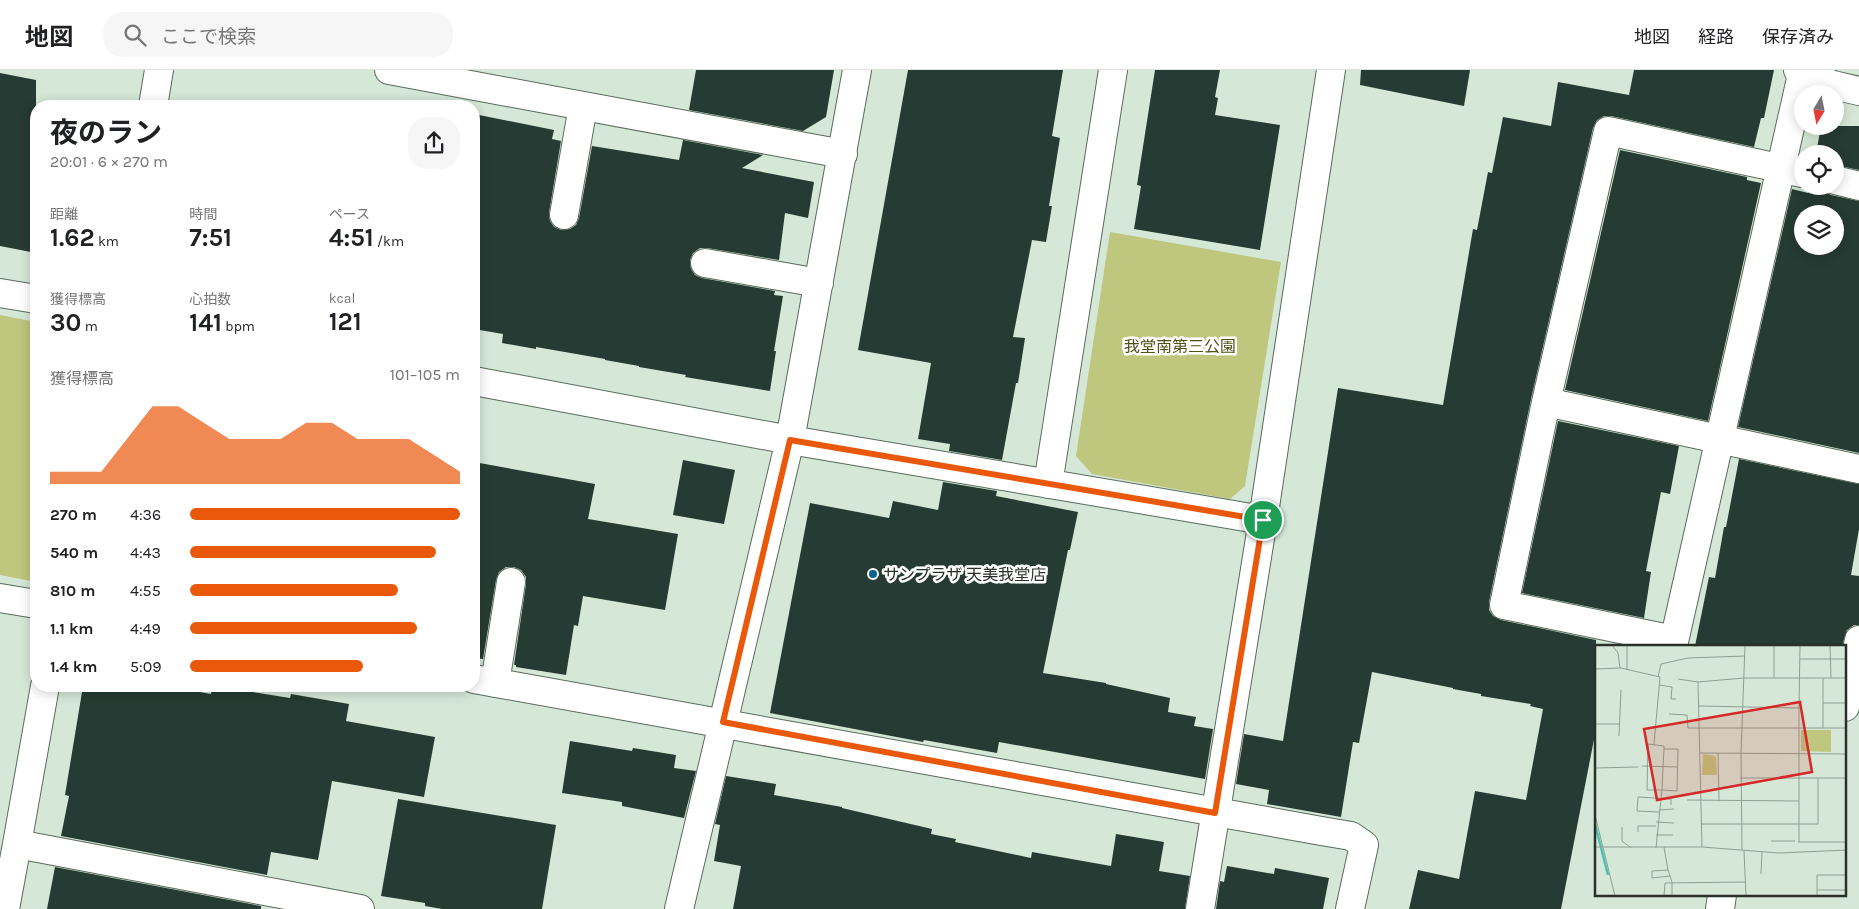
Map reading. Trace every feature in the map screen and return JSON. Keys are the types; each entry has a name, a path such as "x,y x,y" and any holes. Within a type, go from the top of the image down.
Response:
{"street":[{"path":"154,100 159,70"},
{"path":"389,70 843,154"},
{"path":"679,909 790,440 857,70"},
{"path":"1048,484 1113,70"},
{"path":"1200,909 1263,520 1332,70"},
{"path":"1791,171 1608,131 1546,402 1504,605 1674,643 1720,439 1791,171 1801,70 1833,85 1859,91"},
{"path":"564,215 583,106"},
{"path":"1844,182 1859,186"},
{"path":"705,263 819,284"},
{"path":"0,293 30,298"},
{"path":"480,382 790,440 1263,520"},
{"path":"1546,402 1859,470"},
{"path":"511,582 484,681 723,722 1215,813 1351,836 1364,845 1350,909"},
{"path":"0,598 30,603"},
{"path":"1846,702 1859,640"},
{"path":"4,909 45,692"},
{"path":"17,844 360,909"},
{"path":"1720,909 1722,896"}],"green space":[{"name":"我堂南第三公園","path":"1110,232 1281,262 1245,486 1230,499 1092,474 1076,456"},
{"path":"0,315 30,321 30,581 0,575"}],"building":[{"path":"696,70 834,70 826,117 803,131 689,110"},
{"path":"908,70 1063,70 1052,136 1060,138 1049,206 1052,206 1046,242 1032,240 1013,337 1025,338 1002,460 949,451 950,444 918,439 931,363 858,350"},
{"path":"1155,70 1220,70 1215,97 1218,98 1215,115 1280,125 1260,250 1134,229 1141,186 1137,185"},
{"path":"1361,70 1470,70 1464,106 1360,85"},
{"path":"1634,70 1774,70 1764,118 1761,118 1754,147 1611,116 1604,116 1597,120 1593,128 1531,399 1489,602 1489,610 1493,616 1501,620 1596,640 1595,734 1561,909 1409,909 1418,870 1459,879 1475,791 1526,800 1543,709 1530,706 1531,704 1481,696 1481,694 1372,672 1359,743 1353,742 1341,817 1267,804 1269,790 1236,784 1244,734 1283,741 1338,388 1443,405 1473,229 1477,230 1488,172 1492,173 1503,117 1551,126 1558,82 1629,95"},
{"path":"0,73 36,80 36,100 30,100 30,252 0,246"},
{"path":"480,115 554,130 552,139 561,141 549,213 550,221 554,227 561,230 570,229 576,225 579,218 592,146 679,160 683,140 763,155 742,168 814,182 808,218 785,213 779,260 700,248 693,253 690,260 691,269 695,275 702,278 775,291 774,295 783,296 770,391 685,377 686,375 605,359 502,343 503,334 480,330"},
{"path":"1844,126 1859,126 1859,170 1844,167 1844,145 1818,145 1819,135 1844,135"},
{"path":"1620,150 1747,177 1747,180 1761,183 1708,421 1565,390"},
{"path":"1792,189 1794,190 1794,195 1831,195 1859,201 1859,453 1738,427"},
{"path":"1558,421 1679,446 1670,494 1661,492 1646,571 1651,572 1644,618 1522,593"},
{"path":"1739,459 1859,484 1859,529 1851,575 1859,576 1859,625 1854,625 1847,630 1842,645 1695,645 1709,577 1715,578 1724,527 1726,527"},
{"path":"683,460 735,470 724,524 673,515"},
{"path":"480,463 595,484 588,519 678,534 665,610 583,596 578,626 574,625 566,675 516,667 514,665 526,577 521,570 514,567 506,567 499,572 496,580 483,659 480,659"},
{"path":"943,482 997,491 996,496 1078,512 1070,550 1068,550 1043,673 1106,683 1170,698 1168,712 1196,717 1194,726 1213,729 1205,779 999,742 997,753 924,740 923,742 770,713 810,503 889,518 893,501 938,510"},
{"path":"82,692 200,692 211,694 211,692 253,692 290,698 291,694 349,704 346,721 435,737 424,797 332,781 318,860 271,852 267,875 61,836 69,796 65,795"},
{"path":"570,741 632,751 633,748 676,755 674,768 696,771 684,818 622,806 622,802 562,793"},
{"path":"726,776 776,784 774,795 842,807 932,829 931,834 956,839 955,842 1031,858 1032,852 1111,866 1116,834 1164,842 1159,871 1190,876 1185,909 733,909 741,866 714,861 720,825 715,824"},
{"path":"398,799 556,825 542,909 442,909 425,906 425,903 381,896"},
{"path":"1227,866 1274,874 1275,868 1329,878 1323,909 1216,909 1220,881 1224,882"},
{"path":"55,867 261,906 261,909 47,909"}],"place":[{"name":"サンプラザ 天美我堂店","path":"873,574"}],"route":[{"path":"790,440 1263,520 1215,813 723,722 790,440"}]}
